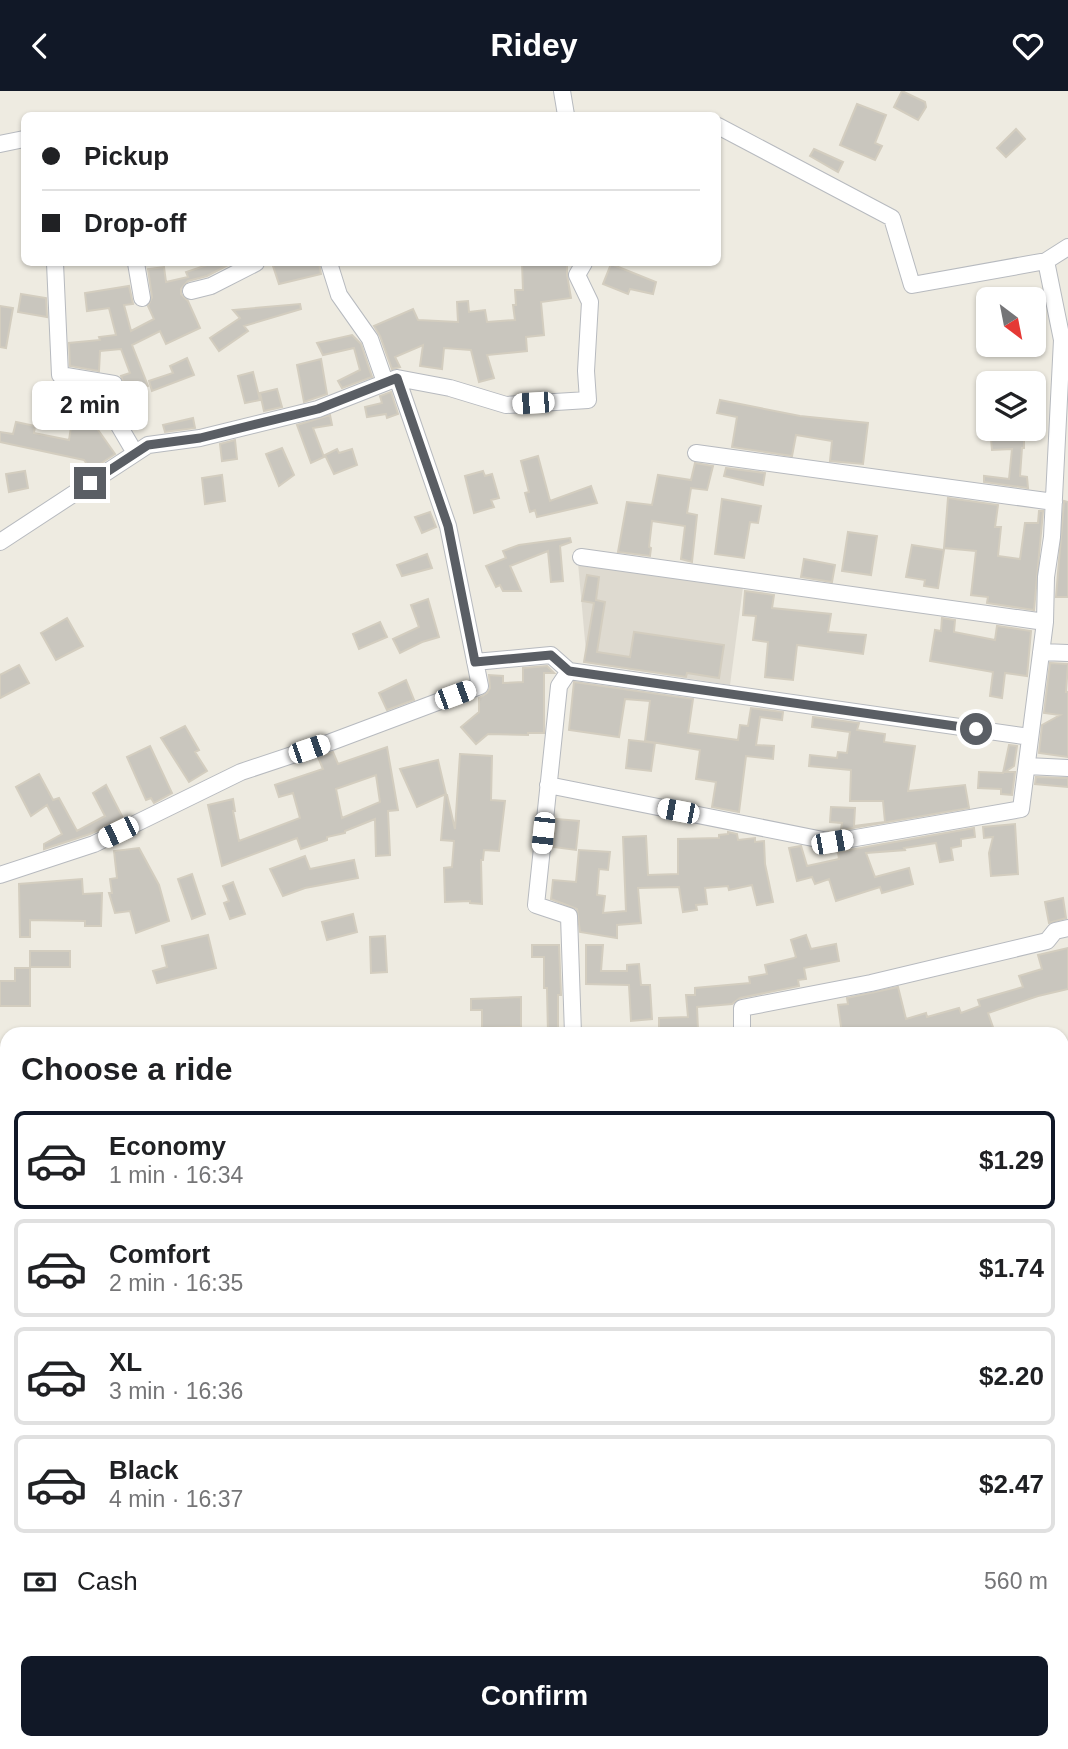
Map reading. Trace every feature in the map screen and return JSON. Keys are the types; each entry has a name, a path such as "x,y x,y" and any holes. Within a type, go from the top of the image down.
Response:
{"street":[{"path":"562,91 566,112"},
{"path":"721,128 892,218 912,285 1046,261 1068,247"},
{"path":"0,144 21,140"},
{"path":"548,785 832,842 1021,809 1045,622 1044,606 1060,537 1054,502 1063,423 1062,340 1046,261"},
{"path":"55,266 60,375 114,384 118,424 135,453"},
{"path":"137,266 142,298"},
{"path":"191,291 211,286 250,266"},
{"path":"0,875 94,844 241,772 331,742 480,686 448,526 391,380 370,339 339,295 330,266"},
{"path":"0,542 148,445 200,438 318,409 391,380 450,388 506,405 588,400 586,370 590,302 577,275 582,266"},
{"path":"696,453 1054,502"},
{"path":"581,557 1045,622"},
{"path":"1041,652 1068,653"},
{"path":"475,662 551,655 569,671 1030,737"},
{"path":"569,671 559,686 536,905 569,916 573,1027"},
{"path":"1027,766 1068,768"},
{"path":"742,1027 742,1009 871,983 1047,941 1055,931 1068,928"}],"shaded area":[{"path":"578,563 743,587 730,685 587,663"}],"building":[{"path":"902,91 925,102 926,107 918,120 894,107"},
{"path":"857,104 886,115 875,143 882,146 875,160 840,145"},
{"path":"1016,129 1025,139 1006,157 997,148"},
{"path":"814,149 843,162 838,172 810,156"},
{"path":"204,266 226,266 207,276 188,281 181,289 181,294 188,301 200,328 166,344 160,331 132,345 148,386 127,394 121,376 130,373 121,349 100,351 99,371 70,366 69,343 100,340 99,337 116,335 109,308 87,311 85,293 129,286 133,304 124,305 131,331 154,319 148,306 152,297 148,269 164,267 166,282 188,277 186,272"},
{"path":"273,266 320,266 321,274 279,284"},
{"path":"522,266 567,266 571,298 541,302 544,335 526,337 527,351 487,355 494,378 479,382 471,350 444,348 442,369 420,366 423,345 395,357 400,367 392,369 374,326 413,309 418,320 458,322 457,302 468,301 469,312 485,310 487,322 515,320 515,290 523,290"},
{"path":"610,266 656,282 653,294 630,289 628,294 603,284"},
{"path":"21,294 46,298 47,317 18,312"},
{"path":"300,304 301,309 244,326 248,331 219,351 210,338 240,318 233,310"},
{"path":"0,306 13,308 6,348 0,347"},
{"path":"352,335 361,344 372,377 342,388 338,381 360,370 354,348 323,355 317,343"},
{"path":"187,358 194,375 152,391 149,381 173,373 170,366"},
{"path":"321,359 327,394 304,402 297,365"},
{"path":"253,372 260,400 245,403 238,376"},
{"path":"277,389 282,407 264,411 260,393"},
{"path":"391,392 398,414 387,418 386,414 367,417 365,407 382,403 380,396"},
{"path":"101,393 106,393 108,427 96,427 115,454 91,470 84,460 0,442 0,432 13,434 16,422 35,426 34,433 69,440 73,415 61,409 67,396 103,414"},
{"path":"720,400 800,416 868,423 863,464 830,461 832,441 796,435 792,456 732,447 737,417 717,413"},
{"path":"330,415 332,425 313,428 324,457 311,463 297,425"},
{"path":"193,418 195,428 165,432 163,425"},
{"path":"235,440 237,459 222,461 220,444"},
{"path":"991,441 1024,441 1020,476 1027,477 1028,488 984,482 984,476 1009,479 1012,449 992,450"},
{"path":"282,448 294,475 279,486 266,454"},
{"path":"337,449 339,453 352,449 357,465 334,474 325,455"},
{"path":"538,456 550,501 591,486 597,503 537,517 535,510 530,512 525,493 529,492 521,461"},
{"path":"695,463 713,466 707,490 691,488 687,513 697,515 692,562 681,559 685,526 652,521 650,556 618,552 627,502 652,505 658,475 691,480"},
{"path":"726,468 765,473 763,485 724,476"},
{"path":"25,471 28,488 9,492 6,474"},
{"path":"483,471 485,476 492,474 499,498 491,500 494,507 474,513 465,476"},
{"path":"222,475 225,501 205,504 202,478"},
{"path":"948,498 998,505 995,527 1001,527 998,556 1020,559 1025,523 1038,523 1039,511 1043,511 1034,610 987,603 988,597 971,595 976,551 944,548"},
{"path":"722,499 761,506 758,523 750,522 744,558 715,554"},
{"path":"1064,501 1068,502 1068,597 1056,597"},
{"path":"430,512 436,527 422,533 415,517"},
{"path":"848,532 877,536 871,575 842,571"},
{"path":"570,538 571,542 560,546 563,581 551,582 548,551 510,566 521,591 503,591 500,585 496,587 486,566 506,558 503,551 519,545"},
{"path":"912,545 944,550 938,588 924,586 925,580 906,577"},
{"path":"427,554 432,568 402,576 397,565"},
{"path":"804,559 835,565 832,582 801,577"},
{"path":"587,575 599,577 596,600 605,602 597,652 630,657 634,632 724,645 719,678 687,673 686,677 584,662 594,603 582,601"},
{"path":"745,591 774,595 772,608 831,614 828,632 866,635 863,654 797,645 793,680 765,677 768,642 753,640 756,616 743,615"},
{"path":"428,599 439,637 400,653 393,639 419,627 411,605"},
{"path":"67,618 83,646 56,660 41,633"},
{"path":"942,618 955,620 954,632 995,640 997,626 1031,631 1027,676 1005,673 1002,698 990,696 993,672 930,661 935,630 941,631"},
{"path":"380,622 387,637 359,649 353,634"},
{"path":"1050,663 1068,664 1068,757 1039,753 1042,725 1060,715 1044,713"},
{"path":"19,665 29,683 0,698 0,675"},
{"path":"547,666 554,673 544,673 544,733 488,734 476,744 461,727 479,712 479,698 490,688 489,675 503,676 503,683 523,682 523,668"},
{"path":"406,680 414,700 387,710 379,693"},
{"path":"574,682 693,699 688,733 738,740 740,725 748,726 751,708 783,712 782,720 760,717 756,745 774,746 773,759 746,756 739,812 712,807 716,782 696,779 700,750 645,741 650,701 625,699 619,737 569,730"},
{"path":"813,717 859,723 857,730 885,734 884,742 915,746 908,791 965,785 969,808 841,830 842,823 830,822 831,807 855,808 854,826 885,822 883,801 850,801 851,770 809,766 810,755 837,758 838,752 847,753 850,732 812,727"},
{"path":"185,726 199,750 195,752 207,771 189,782 161,738"},
{"path":"629,740 655,743 651,771 626,768"},
{"path":"1009,745 1017,746 1014,766 1005,772 1015,772 1012,795 1001,794 1001,789 978,788 979,772 1003,773"},
{"path":"150,746 172,793 154,803 151,798 146,800 127,757"},
{"path":"387,747 398,810 388,811 390,855 376,856 375,819 301,849 297,838 222,866 208,805 233,799 239,841 300,818 293,793 279,797 275,785 323,769 318,757 333,752 338,764","holes":["376,775 380,802 342,818 336,789"]},
{"path":"460,754 492,756 491,800 505,801 499,851 484,850 481,860 482,904 470,901 445,902 444,868 452,867 454,841 441,840 445,795 455,829"},
{"path":"438,760 446,794 417,807 400,769"},
{"path":"39,774 53,800 59,798 77,831 105,816 93,793 106,785 123,818 90,834 44,849 44,844 62,834 47,805 31,816 16,787"},
{"path":"1036,777 1068,778 1068,787 1035,784"},
{"path":"556,819 579,821 576,850 553,847"},
{"path":"1015,824 1018,874 991,876 989,853 993,837 984,838 983,827"},
{"path":"974,828 975,837 961,839 961,846 951,848 953,860 940,862 936,843 904,848 905,850 866,853 875,877 909,868 913,884 882,893 880,887 836,901 829,879 815,884 812,877 797,881 789,848 801,846 807,866 839,859 838,852"},
{"path":"728,832 737,834 738,840 755,838 755,842 764,841 765,864 773,902 757,905 752,885 729,890 728,886 705,888 707,904 696,905 697,910 683,912 679,887 638,888 641,923 617,925 617,938 580,932 577,909 551,899 553,880 576,882 579,850 610,852 608,870 599,869 597,895 605,896 603,913 626,911 623,837 646,836 648,875 678,874 678,839 719,838 719,835"},
{"path":"139,848 159,885 169,921 136,933 130,911 115,913 109,893 112,893 110,879 117,878 114,851"},
{"path":"305,856 310,869 354,860 358,878 305,888 283,896 270,869"},
{"path":"192,874 205,914 192,919 178,879"},
{"path":"82,879 83,894 102,893 101,926 85,926 85,921 30,920 30,937 20,937 19,884"},
{"path":"233,882 245,914 230,919 224,903 229,901 223,886"},
{"path":"1063,898 1066,918 1049,923 1045,902"},
{"path":"353,914 357,932 327,940 322,922"},
{"path":"208,935 216,968 157,983 153,971 167,967 162,946"},
{"path":"806,935 811,949 836,944 839,961 804,968 806,979 798,980 799,986 740,998 732,1004 697,1007 698,1027 659,1027 659,1018 688,1017 686,995 695,995 695,988 750,983 749,977 767,974 765,965 796,957 791,940"},
{"path":"385,936 387,972 371,973 370,937"},
{"path":"532,945 559,945 561,995 558,995 558,1027 548,1027 544,957 532,957"},
{"path":"586,945 603,945 601,971 627,971 627,965 639,964 641,985 650,985 652,1019 631,1021 629,985 586,984"},
{"path":"1068,948 1068,989 988,1013 993,1027 841,1027 838,1005 848,1004 847,998 898,987 906,1019 926,1013 927,1017 959,1008 961,1013 980,1006 978,1000 1023,987 1019,976 1042,969 1038,955"},
{"path":"30,951 70,951 70,967 30,967"},
{"path":"15,968 30,968 30,1006 0,1006 0,981 15,981"},
{"path":"521,997 521,1027 482,1027 482,1010 471,1010 471,999"}],"route":[{"path":"90,483 148,445 200,438 318,409 397,378 448,526 475,662 551,655 569,671 976,729"}]}
